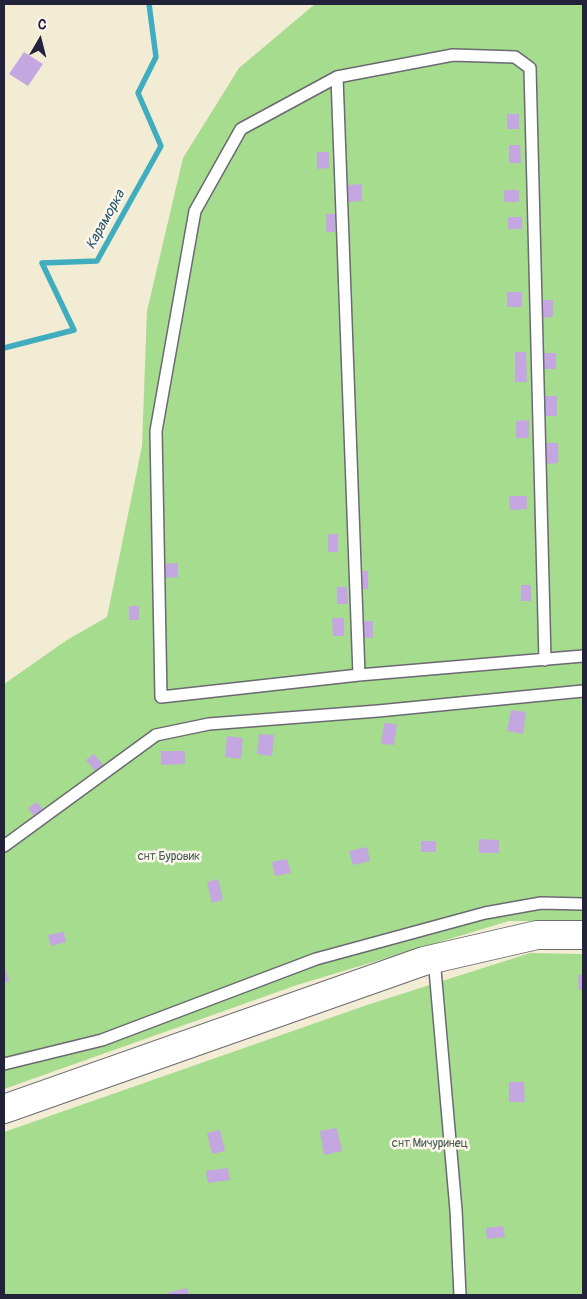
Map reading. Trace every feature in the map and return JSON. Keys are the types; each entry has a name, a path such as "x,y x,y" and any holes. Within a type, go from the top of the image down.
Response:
{"street":[{"path":"4,1109 434,958 537,935 583,935"}],"lane":[{"path":"545,660 530,68 515,57 453,55 337,77 241,129 194,211 156,431 161,697 359,675 545,660 583,656"},
{"path":"337,77 359,675"},
{"path":"4,846 156,735 208,724 378,712 583,691"},
{"path":"4,1064 102,1040 316,959 485,913 542,903 583,904"},
{"path":"434,958 456,1210 460,1295"}],"green space":[{"name":"снт Буровик","path":"315,4 583,4 583,921 509,921 297,985 4,1089 4,684 67,640 107,617 142,446 147,311 183,158 239,68"},
{"name":"снт Мичуринец","path":"530,953 583,954 583,1295 4,1295 4,1132 367,1005"}],"building":[{"path":"24,52 43,64 28,86 9,74"},
{"path":"507,114 519,114 519,129 507,129"},
{"path":"509,145 520,145 521,163 509,163"},
{"path":"317,152 329,152 329,168 317,169"},
{"path":"362,184 362,201 348,202 348,185"},
{"path":"504,190 519,190 519,202 504,202"},
{"path":"326,214 335,214 335,232 326,232"},
{"path":"508,217 522,217 522,229 508,229"},
{"path":"507,292 522,292 522,307 507,307"},
{"path":"539,300 553,300 553,317 540,318"},
{"path":"515,352 526,352 527,382 515,382"},
{"path":"542,353 556,353 556,369 542,369"},
{"path":"542,396 557,396 557,416 542,416"},
{"path":"529,420 529,438 516,438 516,421"},
{"path":"543,443 558,443 558,463 544,464"},
{"path":"509,496 527,496 527,509 510,510"},
{"path":"328,534 338,534 338,552 328,552"},
{"path":"178,563 178,577 163,578 163,564"},
{"path":"358,571 368,571 368,589 358,589"},
{"path":"521,585 531,585 531,601 521,601"},
{"path":"337,587 347,587 348,604 337,604"},
{"path":"129,606 139,606 139,620 129,620"},
{"path":"332,618 344,618 344,636 333,636"},
{"path":"361,621 373,621 373,638 361,638"},
{"path":"511,710 526,712 523,734 507,731"},
{"path":"384,723 397,724 394,745 381,744"},
{"path":"259,734 274,735 272,756 257,754"},
{"path":"227,736 243,738 241,759 225,757"},
{"path":"161,751 185,751 185,764 161,765"},
{"path":"94,754 103,765 95,771 86,760"},
{"path":"37,802 45,812 36,819 28,808"},
{"path":"479,839 499,840 499,853 479,853"},
{"path":"421,841 436,841 436,852 421,852"},
{"path":"367,847 370,861 353,865 349,851"},
{"path":"287,859 291,873 275,876 272,862"},
{"path":"218,879 223,900 212,903 207,882"},
{"path":"64,932 66,942 51,946 48,935"},
{"path":"4,964 9,982 4,983"},
{"path":"578,975 583,975 583,990 579,990"},
{"path":"509,1082 524,1082 525,1102 509,1102"},
{"path":"337,1128 342,1151 324,1155 320,1131"},
{"path":"220,1130 225,1151 212,1154 207,1133"},
{"path":"228,1168 230,1180 208,1183 206,1171"},
{"path":"503,1226 505,1237 487,1239 486,1228"},
{"path":"187,1288 189,1295 167,1295 167,1293"}],"waterway":[{"name":"Караморка","path":"4,348 74,330 42,263 97,261 161,146 138,93 156,57 149,4"}]}
